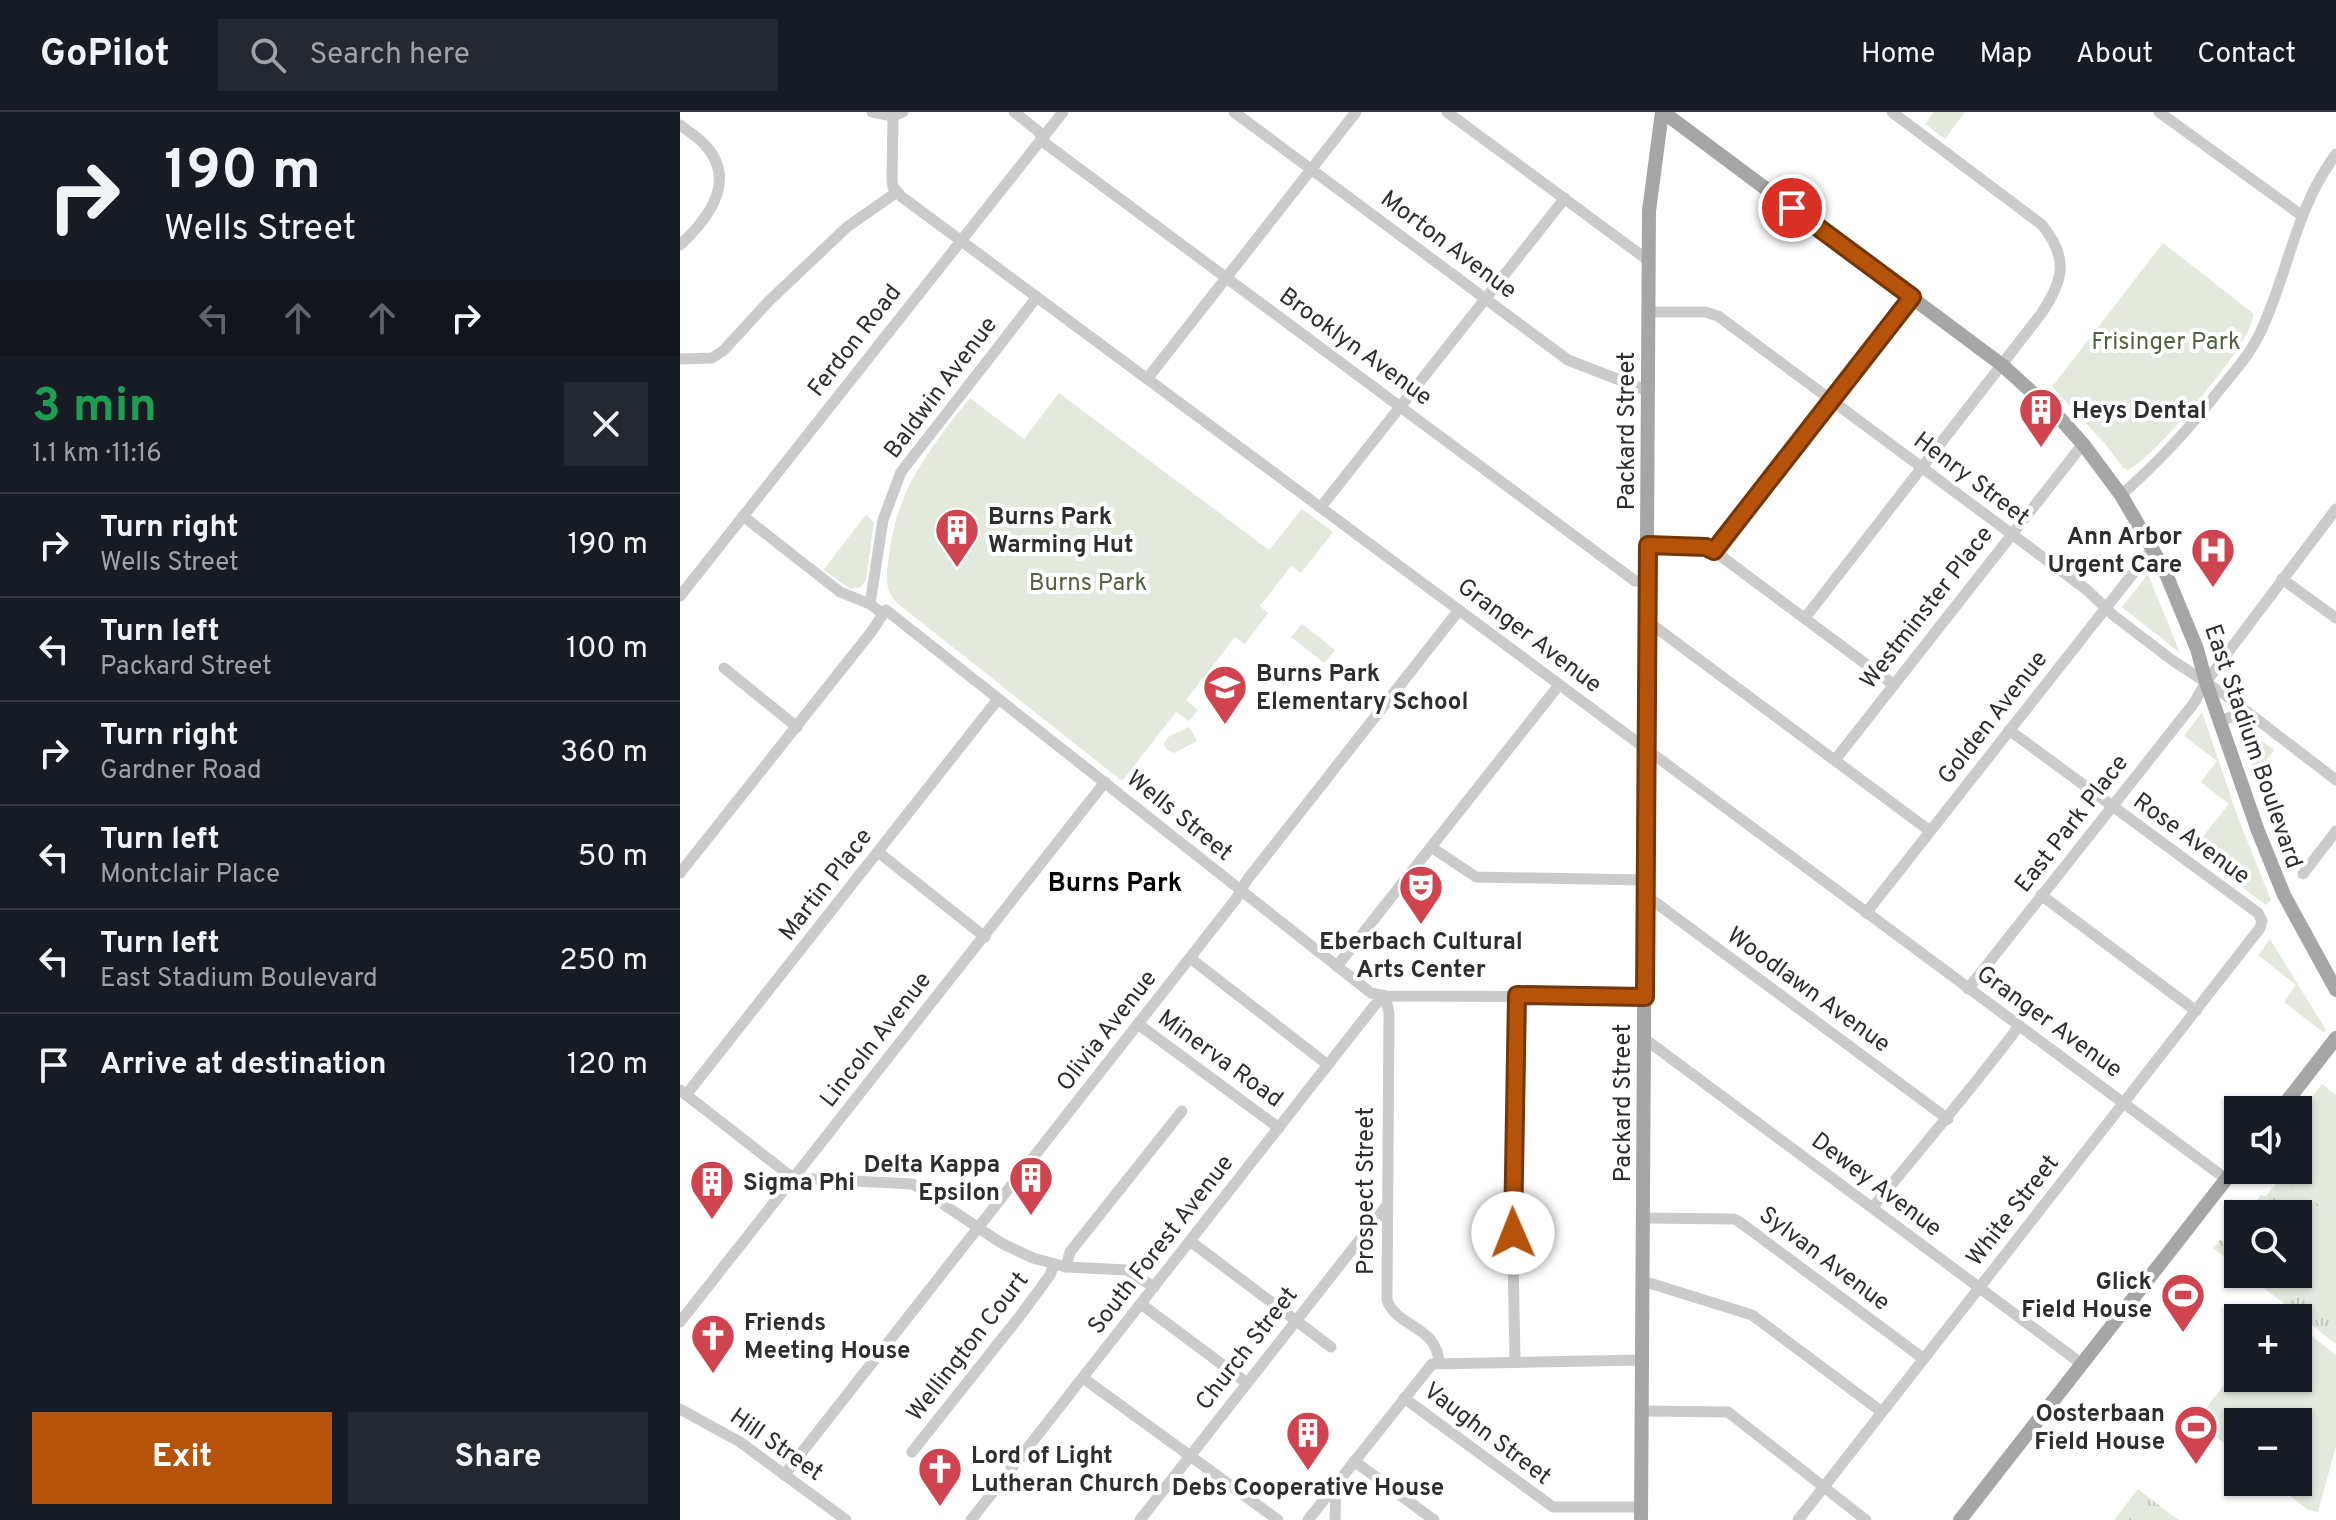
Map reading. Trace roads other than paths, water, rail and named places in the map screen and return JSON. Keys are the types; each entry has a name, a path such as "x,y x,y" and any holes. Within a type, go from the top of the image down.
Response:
{"main road":[{"name":"Packard Street","path":"1641,1514 1650,189 1663,112"},
{"name":"East Stadium Boulevard","path":"1663,112 2002,365 2056,414 2083,444 2121,495 2153,548 2183,611 2258,831 2284,895 2336,990"},
{"path":"2291,1096 2336,1038"},
{"path":"1960,1520 2224,1182"}],"street":[{"path":"680,359 712,358 724,350 769,301 847,227 897,192 892,180 898,114 872,112"},
{"name":"Brooklyn Avenue","path":"1014,112 1038,131 1046,144 1226,278 1635,581 1647,582"},
{"name":"Ferdon Road","path":"680,596 1063,112"},
{"name":"Morton Avenue","path":"1234,112 1568,360 1648,391"},
{"path":"1147,379 1356,112"},
{"path":"1447,112 1649,261"},
{"path":"1805,618 2041,314 2057,288 2060,255 2054,239 2042,225 1892,112"},
{"path":"2159,112 2301,215"},
{"path":"680,125 707,146 717,166 720,183 717,196 698,228 680,245"},
{"path":"2121,495 2176,445 2250,350 2266,318 2301,215 2336,154"},
{"name":"Granger Avenue","path":"897,192 2224,1178"},
{"path":"1321,507 1565,198"},
{"name":"Baldwin Avenue","path":"870,604 883,520 901,472 1037,297"},
{"path":"1714,551 1912,297"},
{"name":"Henry Street","path":"1649,312 1712,313 2087,590 2172,660 2336,780"},
{"name":"Westminster Place","path":"1835,760 2083,444"},
{"name":"East Park Place","path":"1968,989 2197,700 2206,682 2336,509"},
{"name":"Wells Street","path":"743,516 840,592 870,604 883,614 886,610 1371,993 1385,996 1645,997"},
{"path":"1648,545 1706,547 1714,551 1894,685"},
{"name":"Golden Avenue","path":"1866,913 2153,548"},
{"path":"2282,579 2336,618"},
{"name":"Olivia Avenue","path":"784,1475 1459,610"},
{"path":"680,873 883,614"},
{"path":"1647,621 1930,831"},
{"path":"724,668 797,727"},
{"path":"1337,966 1559,685"},
{"name":"Martin Place","path":"683,1093 998,699"},
{"path":"2220,721 2239,714 2254,719"},
{"name":"Rose Avenue","path":"2009,730 2258,913 2262,921 2260,928"},
{"name":"Lincoln Avenue","path":"680,1322 1105,782"},
{"path":"2303,874 2336,831"},
{"path":"1431,847 1473,877 1644,887"},
{"path":"878,852 985,937"},
{"name":"Woodlawn Avenue","path":"1644,887 1948,1119"},
{"path":"2041,895 2196,1011"},
{"name":"White Street","path":"1798,1520 2260,928"},
{"path":"1190,958 1328,1065"},
{"path":"1515,1360 1512,1204 1517,995"},
{"name":"South Forest Avenue","path":"971,1520 1385,996"},
{"name":"Prospect Street","path":"1385,996 1389,1013 1389,1305 1432,1339 1437,1347 1439,1363"},
{"name":"Minerva Road","path":"1138,1024 1279,1128"},
{"path":"1873,1207 1908,1162 1948,1119 2019,1026"},
{"name":"Dewey Avenue","path":"1645,1039 2082,1364"},
{"path":"683,1093 793,1178 913,1184 1014,1250 1060,1266 1127,1270 1154,1287"},
{"name":"Wellington Court","path":"912,1452 1182,1111"},
{"name":"Church Street","path":"1140,1520 1387,1205"},
{"name":"Sylvan Avenue","path":"1643,1218 1734,1219 1924,1359"},
{"path":"1190,1241 1331,1347"},
{"path":"1643,1281 1752,1315 1882,1412"},
{"path":"1141,1304 1247,1383"},
{"path":"1308,1520 1429,1366 1515,1360 1641,1360"},
{"path":"1083,1378 1278,1520"},
{"name":"Vaughn Street","path":"1404,1398 1553,1507 1641,1514"},
{"name":"Hill Street","path":"680,1409 740,1442 846,1520"},
{"path":"1643,1411 1728,1412 1866,1520"},
{"path":"1354,1461 1434,1520"},
{"path":"1335,1520 1336,1484"}],"place":[{"name":"Heys Dental","path":"2041,449"},
{"name":"Burns Park Warming Hut","path":"957,569"},
{"name":"Ann Arbor Urgent Care","path":"2213,589"},
{"name":"Burns Park Elementary School","path":"1225,726"},
{"name":"Eberbach Cultural Arts Center","path":"1421,926"},
{"name":"Delta Kappa Epsilon","path":"1031,1217"},
{"name":"Sigma Phi","path":"712,1221"},
{"name":"Glick Field House","path":"2183,1334"},
{"name":"Friends Meeting House","path":"713,1375"},
{"name":"Oosterbaan Field House","path":"2196,1466"},
{"name":"Debs Cooperative House","path":"1308,1472"},
{"name":"Lord of Light Lutheran Church","path":"940,1508"}],"district":[{"name":"Burns Park","path":"1115,882"}],"park label":[{"name":"Frisinger Park","path":"2166,341"}]}
